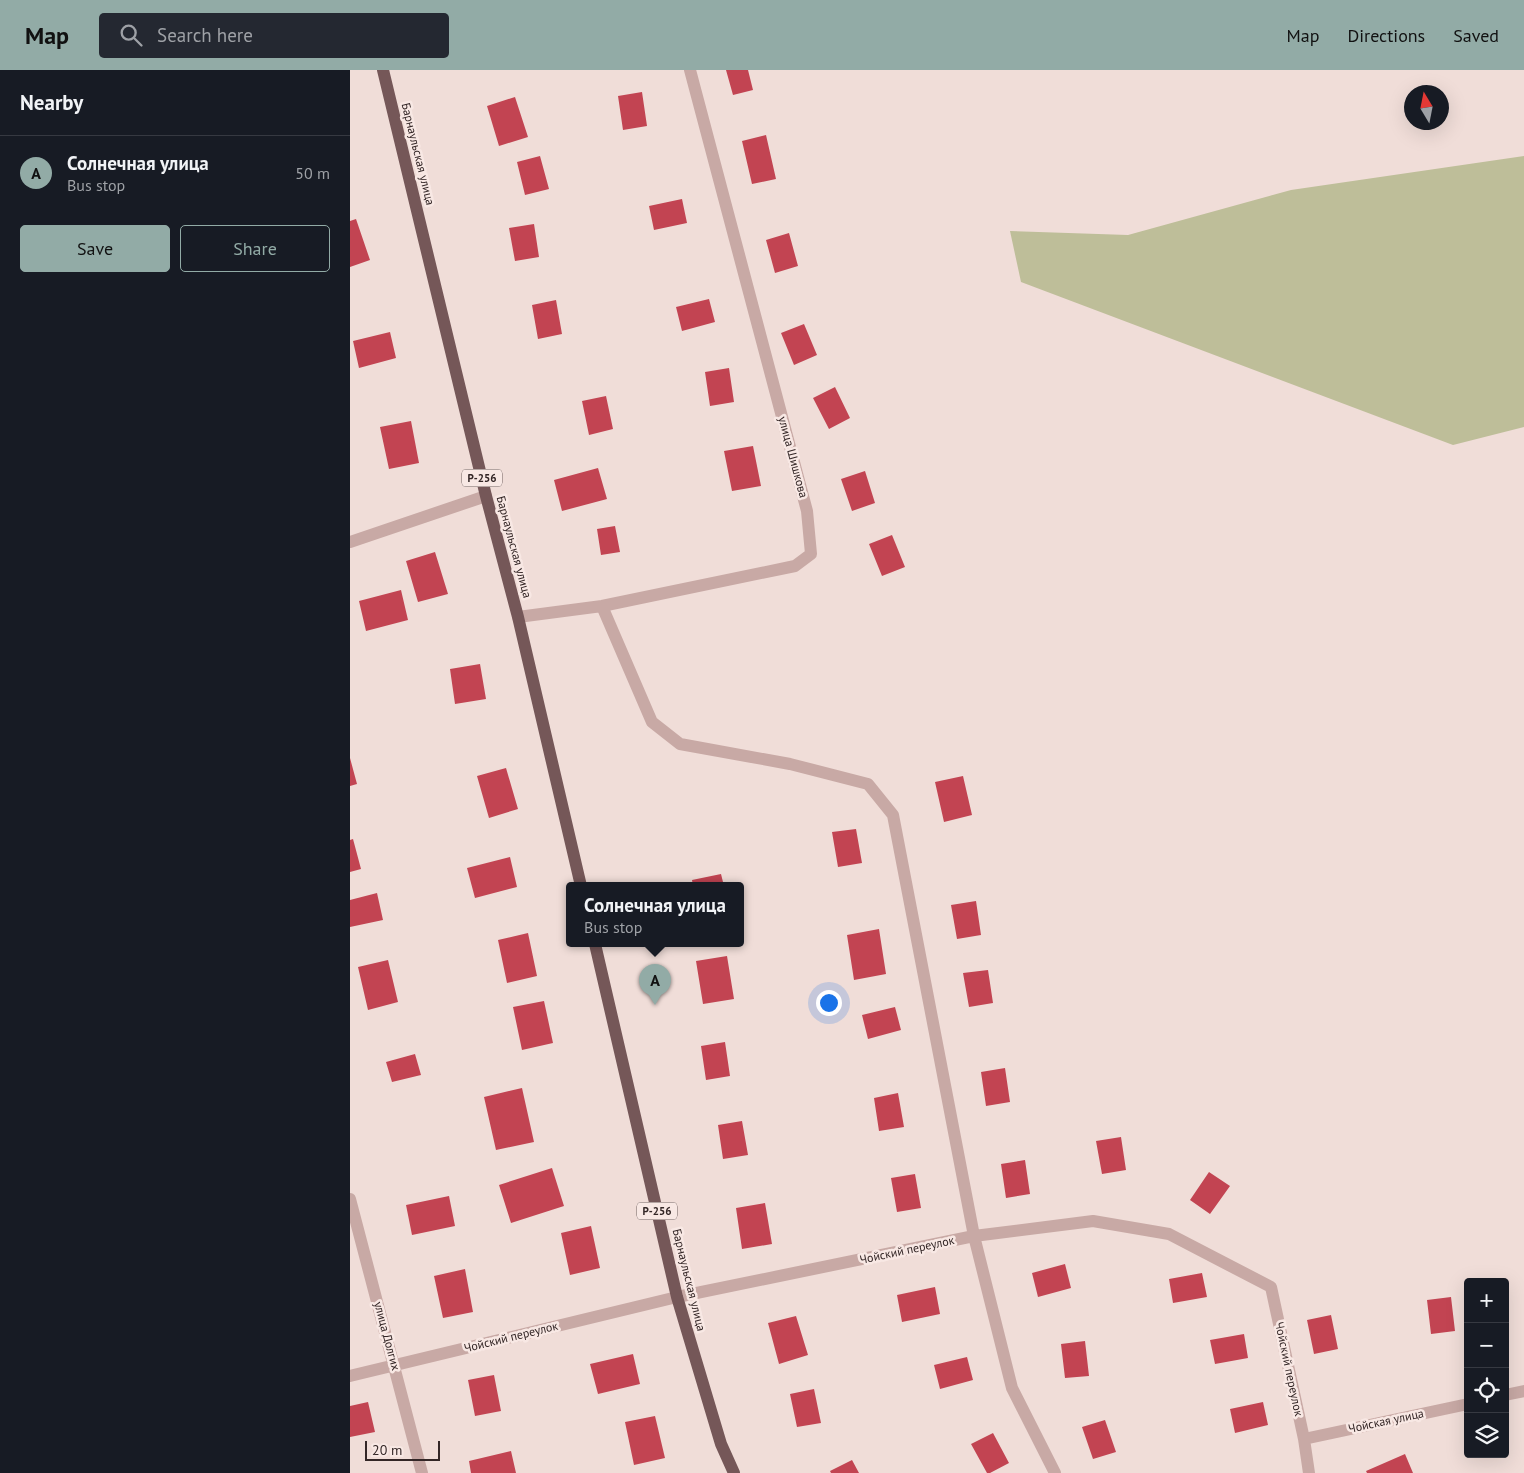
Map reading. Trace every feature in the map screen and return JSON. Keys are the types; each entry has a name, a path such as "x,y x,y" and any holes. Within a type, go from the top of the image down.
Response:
{"main road":[{"name":"Барнаульская улица","path":"384,70 486,496 518,617 580,882"},
{"name":"Барнаульская улица","path":"596,947 677,1297 721,1444 734,1473"}],"street":[{"name":"улица Шишкова","path":"518,617 602,606 795,566 811,554 807,511 690,70"},
{"path":"350,542 486,496"},
{"path":"602,606 652,722 680,744 790,764 868,784 893,815 974,1236 1012,1388 1055,1473"},
{"name":"улица Долгих","path":"350,1199 422,1473"},
{"name":"Чойский переулок","path":"350,1376 677,1297 974,1236 1093,1222 1169,1234 1271,1287 1304,1440 1309,1473"},
{"path":"1509,1394 1524,1391"},
{"name":"Чойская улица","path":"1304,1440 1464,1405"}],"green space":[{"path":"1524,156 1524,427 1453,445 1021,282 1010,231 1128,235 1291,190"}],"building":[{"path":"726,70 748,70 753,90 733,95"},
{"path":"642,92 647,126 623,130 618,96"},
{"path":"515,97 528,137 499,146 487,106"},
{"path":"766,135 776,179 752,184 742,141"},
{"path":"540,156 549,189 525,195 517,162"},
{"path":"682,199 687,223 654,230 649,206"},
{"path":"356,219 370,260 350,267 350,221"},
{"path":"534,224 539,257 515,261 509,228"},
{"path":"789,233 798,266 775,273 766,240"},
{"path":"709,299 715,322 682,331 676,307"},
{"path":"556,300 562,334 538,339 532,305"},
{"path":"804,324 817,355 794,365 781,333"},
{"path":"390,332 396,358 359,368 353,341"},
{"path":"729,368 734,402 710,406 705,372"},
{"path":"835,387 850,418 829,429 813,398"},
{"path":"606,396 613,429 589,435 582,401"},
{"path":"411,421 419,463 389,469 380,427"},
{"path":"753,446 761,486 732,491 724,451"},
{"path":"598,468 607,499 562,511 554,480"},
{"path":"865,471 875,503 852,511 841,479"},
{"path":"615,526 620,552 601,555 597,529"},
{"path":"892,535 905,567 882,576 869,544"},
{"path":"435,552 448,594 418,602 406,561"},
{"path":"401,590 408,620 366,631 359,601"},
{"path":"480,664 486,699 455,704 450,669"},
{"path":"350,758 357,784 350,786"},
{"path":"506,768 518,809 489,818 477,776"},
{"path":"963,776 972,815 944,822 935,782"},
{"path":"856,829 862,863 838,867 832,832"},
{"path":"353,839 361,869 350,872 350,840"},
{"path":"510,857 517,887 475,898 467,868"},
{"path":"721,874 723,882 692,882 692,880"},
{"path":"377,893 383,920 350,927 350,900"},
{"path":"976,901 981,935 957,939 951,905"},
{"path":"879,929 886,974 854,980 847,935"},
{"path":"528,933 537,976 507,983 498,940"},
{"path":"727,956 734,999 703,1004 696,961"},
{"path":"388,960 398,1002 368,1010 358,967"},
{"path":"988,970 993,1003 969,1007 963,973"},
{"path":"544,1001 553,1043 522,1050 513,1007"},
{"path":"895,1007 901,1030 868,1039 862,1015"},
{"path":"725,1042 730,1076 706,1080 701,1046"},
{"path":"415,1054 421,1075 392,1082 386,1062"},
{"path":"1005,1068 1010,1102 986,1106 981,1072"},
{"path":"522,1088 534,1142 496,1150 484,1097"},
{"path":"898,1093 904,1127 879,1131 874,1098"},
{"path":"742,1121 748,1155 723,1159 718,1125"},
{"path":"1121,1137 1126,1170 1102,1174 1096,1141"},
{"path":"1025,1160 1030,1194 1006,1198 1001,1164"},
{"path":"552,1168 564,1206 511,1223 499,1185"},
{"path":"1209,1172 1230,1186 1210,1214 1190,1200"},
{"path":"915,1174 921,1208 897,1212 891,1178"},
{"path":"449,1196 455,1226 412,1235 406,1205"},
{"path":"765,1203 772,1244 742,1249 736,1208"},
{"path":"591,1226 600,1268 570,1275 561,1233"},
{"path":"1065,1264 1071,1288 1038,1297 1032,1273"},
{"path":"465,1269 473,1312 443,1318 434,1276"},
{"path":"1202,1273 1207,1297 1173,1303 1169,1279"},
{"path":"935,1287 940,1314 902,1322 897,1295"},
{"path":"1451,1297 1455,1331 1431,1334 1427,1300"},
{"path":"1331,1315 1338,1349 1314,1354 1307,1320"},
{"path":"796,1316 808,1355 779,1364 768,1323"},
{"path":"1244,1334 1248,1358 1215,1364 1210,1340"},
{"path":"1085,1341 1089,1376 1065,1378 1061,1344"},
{"path":"633,1354 640,1384 598,1394 590,1364"},
{"path":"967,1357 973,1380 940,1389 934,1365"},
{"path":"494,1375 501,1411 475,1416 468,1380"},
{"path":"814,1389 821,1423 797,1427 790,1394"},
{"path":"368,1402 375,1432 350,1437 350,1406"},
{"path":"1263,1402 1268,1425 1235,1433 1230,1409"},
{"path":"655,1416 665,1458 634,1465 625,1422"},
{"path":"1105,1420 1116,1452 1093,1459 1082,1427"},
{"path":"993,1433 1009,1463 987,1473 971,1444"},
{"path":"511,1451 516,1473 471,1473 469,1461"},
{"path":"1405,1454 1413,1473 1367,1473 1366,1471"},
{"path":"852,1460 859,1473 831,1473 830,1471"}],"place":[{"name":"Солнечная улица","path":"655,1005"}]}
